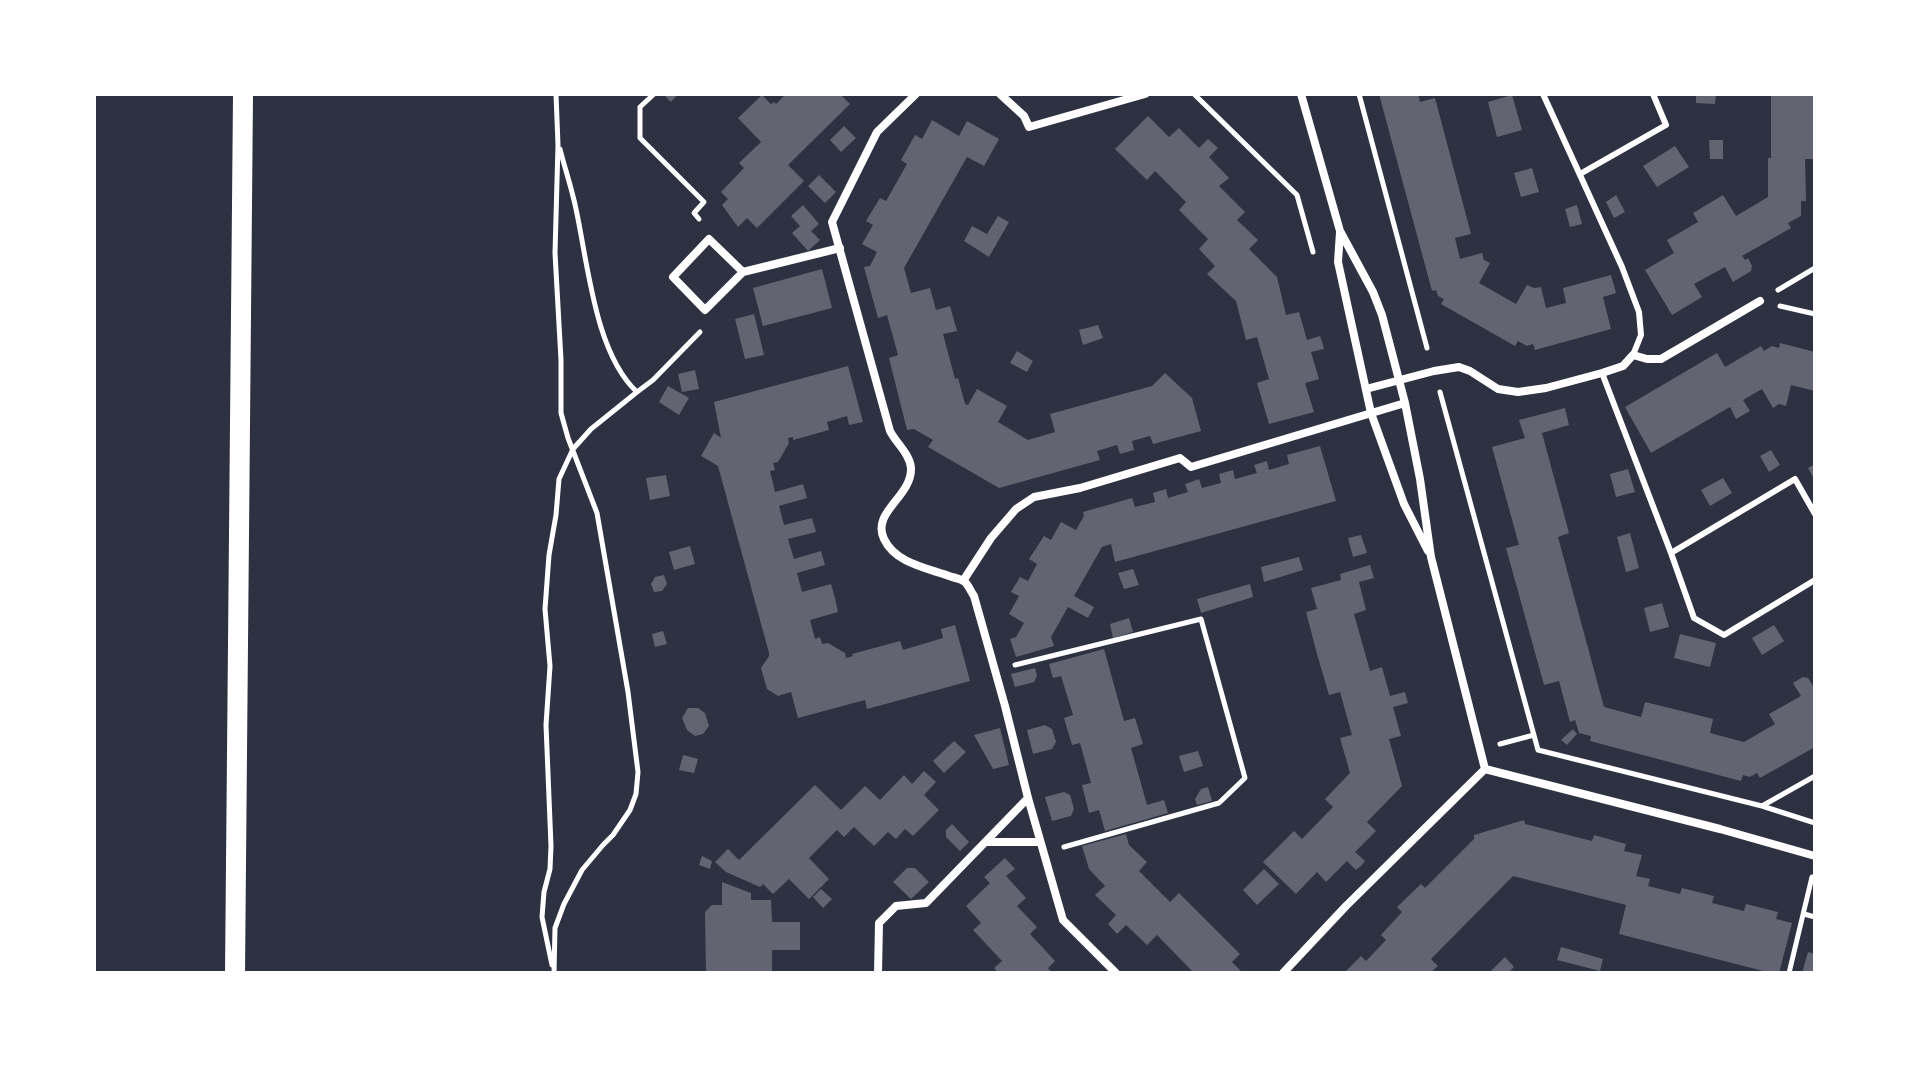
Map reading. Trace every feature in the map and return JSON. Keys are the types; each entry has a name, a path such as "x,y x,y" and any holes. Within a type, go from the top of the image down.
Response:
{"main road":[{"path":"235,973 243,94"}],"street":[{"path":"916,94 877,132 832,222 890,431 911,466 909,482 883,518 882,533 892,552 910,563 963,581 974,596 1063,920 1116,973"},
{"path":"1000,94 1024,116 1029,127 1145,94"},
{"path":"1301,94 1340,231 1382,315 1405,403 1431,557 1485,769"},
{"path":"1340,231 1338,262 1371,413 1404,504 1431,557"},
{"path":"743,272 709,239 673,277 705,310 743,272 840,248"},
{"path":"1366,389 1459,367 1498,389 1518,392 1546,388 1623,366 1633,355 1661,359 1760,301"},
{"path":"963,581 991,538 1016,509 1034,497 1080,488 1180,458 1191,467 1405,403"},
{"path":"1485,769 1815,856"},
{"path":"1283,973 1485,769"},
{"path":"878,973 879,923 896,906 926,903 1028,798"},
{"path":"987,842 1040,842"}],"lane":[{"path":"1543,94 1622,267 1639,312 1641,335 1633,355"},
{"path":"1580,174 1666,125 1653,94"},
{"path":"1602,373 1694,618 1724,635 1815,580"},
{"path":"1671,553 1795,479 1815,514"}],"path":[{"path":"554,973 555,928 564,904 582,870 630,810 636,794 638,772 628,692 597,513 561,413 555,253 556,94"},
{"path":"654,94 640,107 640,138 704,202 694,213 709,229 709,239"},
{"path":"1194,94 1297,195 1314,255"},
{"path":"1359,94 1538,750 1762,806 1815,823"},
{"path":"558,145 576,207 602,333 626,382 637,392"},
{"path":"1760,301 1815,268"},
{"path":"1760,301 1815,314"},
{"path":"554,973 542,917 551,846 546,725 550,666 545,609 559,479 573,449 591,429 653,380 709,323 705,310"},
{"path":"995,670 1201,619 1245,778 1219,803 1043,852"},
{"path":"1480,750 1534,735"},
{"path":"1762,806 1815,776"},
{"path":"1789,973 1815,864"},
{"path":"1804,914 1815,917"}],"building":[{"path":"663,94 678,94 671,102"},
{"path":"786,94 840,94 850,104 788,165 804,181 757,228 747,218 738,227 722,205 728,199 721,192 744,168 739,163 761,142 738,118 762,95 771,104 776,104"},
{"path":"1379,94 1418,94 1420,102 1435,98 1471,234 1455,238 1460,259 1482,253 1484,260 1490,263 1479,283 1516,304 1527,285 1541,287 1546,308 1566,303 1563,288 1611,275 1616,293 1603,297 1611,329 1535,350 1533,344 1527,346 1518,341 1515,346 1441,304 1444,299 1438,296 1436,290 1432,291"},
{"path":"1696,94 1716,94 1715,104 1696,103"},
{"path":"1771,94 1815,94 1815,159 1805,159 1806,201 1801,201 1801,216 1788,223 1791,228 1742,256 1745,260 1748,258 1751,271 1733,282 1725,267 1694,284 1702,297 1672,315 1645,270 1674,253 1667,240 1698,222 1693,213 1723,195 1736,216 1768,197"},
{"path":"1512,95 1522,130 1497,137 1488,102"},
{"path":"1148,116 1169,137 1179,128 1199,148 1208,139 1218,148 1209,157 1229,178 1219,186 1245,212 1237,220 1258,240 1249,249 1277,277 1286,315 1299,312 1307,340 1320,336 1324,349 1311,352 1319,379 1305,383 1314,412 1269,424 1257,383 1269,379 1257,337 1246,340 1236,301 1207,274 1215,266 1199,249 1208,239 1179,210 1186,202 1155,171 1147,180 1115,149"},
{"path":"932,120 959,136 967,121 999,139 984,166 967,157 904,268 911,293 930,288 936,310 950,306 957,331 943,334 965,404 968,405 977,389 1007,406 998,422 1028,440 1055,432 1050,414 1152,386 1165,373 1192,398 1201,431 1153,444 1150,436 1132,441 1134,450 1120,454 1117,445 1097,451 1100,460 999,488 928,447 933,440 914,429 907,430 889,358 898,355 887,315 878,318 864,267 870,266 877,252 862,244 873,225 866,221 880,198 886,201 907,164 901,160 915,135 922,139"},
{"path":"844,126 856,138 841,152 830,140"},
{"path":"1709,140 1723,140 1723,159 1710,159"},
{"path":"1675,146 1689,167 1657,187 1643,166"},
{"path":"1532,168 1539,192 1521,197 1514,173"},
{"path":"819,175 836,192 825,203 808,186"},
{"path":"1616,195 1625,212 1614,218 1606,202"},
{"path":"803,205 819,224 811,231 820,240 808,251 792,233 800,226 791,216"},
{"path":"1577,205 1582,224 1570,227 1565,209"},
{"path":"998,216 1009,222 989,257 964,241 972,226 987,234"},
{"path":"822,269 832,308 763,326 753,288"},
{"path":"754,314 764,355 745,359 735,319"},
{"path":"1098,325 1103,338 1083,345 1079,330"},
{"path":"1780,343 1815,352 1815,391 1791,385 1786,406 1779,404 1773,408 1762,389 1743,400 1750,411 1736,419 1730,407 1651,453 1625,407 1717,353 1725,367 1761,346 1764,351 1772,346 1779,348"},
{"path":"1017,351 1033,361 1027,372 1010,363"},
{"path":"848,366 863,422 849,425 847,416 827,422 829,430 793,440 793,437 788,438 789,443 778,462 773,463 775,470 770,471 775,492 803,484 807,498 779,506 784,525 812,518 816,532 788,539 794,559 821,551 825,565 797,573 802,592 831,584 835,598 838,612 810,620 815,639 820,637 822,644 828,643 845,653 846,658 900,641 903,650 943,638 941,629 955,625 970,681 867,709 865,700 798,718 791,692 778,696 767,689 761,668 769,653 718,466 701,456 714,433 721,438 714,402"},
{"path":"695,370 699,389 682,392 678,374"},
{"path":"668,386 689,398 679,415 659,402"},
{"path":"1565,408 1569,425 1542,433 1569,533 1558,537 1604,707 1641,717 1645,702 1678,710 1713,719 1710,733 1744,742 1775,724 1769,714 1801,696 1793,683 1803,677 1808,678 1815,689 1815,747 1760,778 1757,773 1750,777 1743,775 1741,781 1590,741 1591,736 1579,733 1575,720 1570,722 1559,681 1544,685 1506,548 1519,545 1492,447 1525,438 1519,420"},
{"path":"1320,446 1336,501 1115,562 1111,544 1102,547 1074,596 1094,607 1088,618 1068,607 1051,637 1054,646 1016,657 1010,639 1016,637 1024,623 1009,614 1019,596 1011,592 1020,577 1028,581 1037,564 1029,559 1044,536 1051,540 1061,522 1076,530 1083,512 1132,498 1135,507 1155,502 1153,493 1166,489 1168,498 1188,492 1185,484 1199,479 1202,488 1221,483 1219,474 1233,470 1235,479 1257,473 1254,465 1267,461 1269,470 1289,464 1287,455"},
{"path":"1771,450 1780,465 1769,472 1760,456"},
{"path":"1815,464 1815,481 1808,468"},
{"path":"1628,469 1635,492 1616,497 1610,474"},
{"path":"666,475 670,496 650,500 646,478"},
{"path":"1723,478 1732,493 1710,506 1701,490"},
{"path":"1630,533 1639,568 1626,572 1617,537"},
{"path":"1361,535 1367,553 1353,557 1348,538"},
{"path":"690,546 695,564 674,570 669,552"},
{"path":"1299,557 1303,570 1264,582 1261,567"},
{"path":"1370,565 1374,578 1359,582 1366,610 1354,614 1370,671 1382,667 1390,696 1405,692 1408,703 1393,707 1401,736 1389,739 1402,786 1367,822 1376,831 1355,852 1365,861 1361,866 1356,870 1347,861 1326,882 1317,872 1296,894 1263,862 1294,831 1302,839 1333,807 1325,799 1350,773 1340,738 1352,735 1340,692 1329,695 1317,654 1306,612 1317,609 1311,588 1341,580 1340,574"},
{"path":"1133,569 1139,585 1124,589 1118,573"},
{"path":"664,575 667,584 662,591 654,592 651,584 655,577"},
{"path":"1250,584 1253,597 1201,613 1197,599"},
{"path":"1662,603 1669,627 1650,632 1644,608"},
{"path":"1129,618 1133,632 1113,638 1110,624"},
{"path":"1774,625 1784,641 1762,655 1752,638"},
{"path":"663,631 667,644 655,647 652,634"},
{"path":"1680,634 1716,643 1710,667 1674,658"},
{"path":"1104,649 1124,721 1135,718 1143,744 1131,748 1147,805 1164,800 1168,813 1105,831 1099,810 1089,813 1082,785 1091,783 1080,743 1072,745 1064,718 1073,715 1061,676 1053,678 1049,664"},
{"path":"1035,668 1037,676 1034,682 1015,687 1011,674"},
{"path":"688,708 698,708 705,713 709,726 703,734 695,736 687,730 682,718"},
{"path":"1045,725 1052,729 1056,742 1052,749 1033,754 1027,730"},
{"path":"1000,728 1009,765 993,769 974,735"},
{"path":"1573,729 1577,734 1567,745 1561,740"},
{"path":"954,741 966,752 944,773 933,761"},
{"path":"1198,751 1203,766 1184,772 1179,756"},
{"path":"683,755 698,759 694,773 679,770"},
{"path":"924,771 936,782 924,795 939,810 913,836 905,829 896,839 888,832 874,846 854,827 844,837 837,830 809,858 829,879 809,899 789,879 773,894 763,884 760,887 726,872 715,862 728,849 739,860 815,785 841,810 865,786 880,800 904,775 912,784"},
{"path":"1208,787 1212,801 1197,805 1195,799 1201,789"},
{"path":"1064,792 1070,795 1074,809 1071,816 1052,821 1045,797"},
{"path":"1524,820 1525,824 1592,841 1594,835 1626,844 1624,851 1642,855 1636,876 1650,879 1648,886 1680,894 1682,888 1714,896 1712,903 1744,911 1746,904 1778,912 1776,919 1792,923 1779,973 1619,934 1626,905 1513,876 1431,959 1438,966 1430,973 1344,973 1361,956 1366,961 1386,940 1381,935 1402,912 1397,907 1421,884 1425,888 1474,839 1474,835"},
{"path":"952,824 969,842 960,851 946,837 946,830"},
{"path":"1126,834 1129,845 1147,862 1139,871 1170,902 1179,893 1240,954 1232,962 1243,973 1194,973 1157,935 1147,945 1126,925 1117,934 1108,924 1116,915 1095,895 1105,886 1089,869 1082,846"},
{"path":"702,856 712,861 710,869 699,865"},
{"path":"1005,858 1015,869 1006,876 1026,898 1017,906 1037,927 1030,934 1055,961 1048,968 1052,973 998,973 994,968 1002,961 973,930 981,923 966,906 990,883 984,877"},
{"path":"907,868 915,868 929,882 911,899 893,882"},
{"path":"1264,869 1279,884 1257,905 1243,890"},
{"path":"722,882 751,893 751,900 771,900 772,922 800,922 800,950 772,950 772,971 706,973 705,912 712,905 722,905"},
{"path":"821,889 832,899 823,908 813,897"},
{"path":"1561,947 1603,959 1600,971 1557,960"},
{"path":"1808,952 1815,954 1815,973 1802,973"},
{"path":"1505,957 1514,967 1508,973 1489,973"}]}
